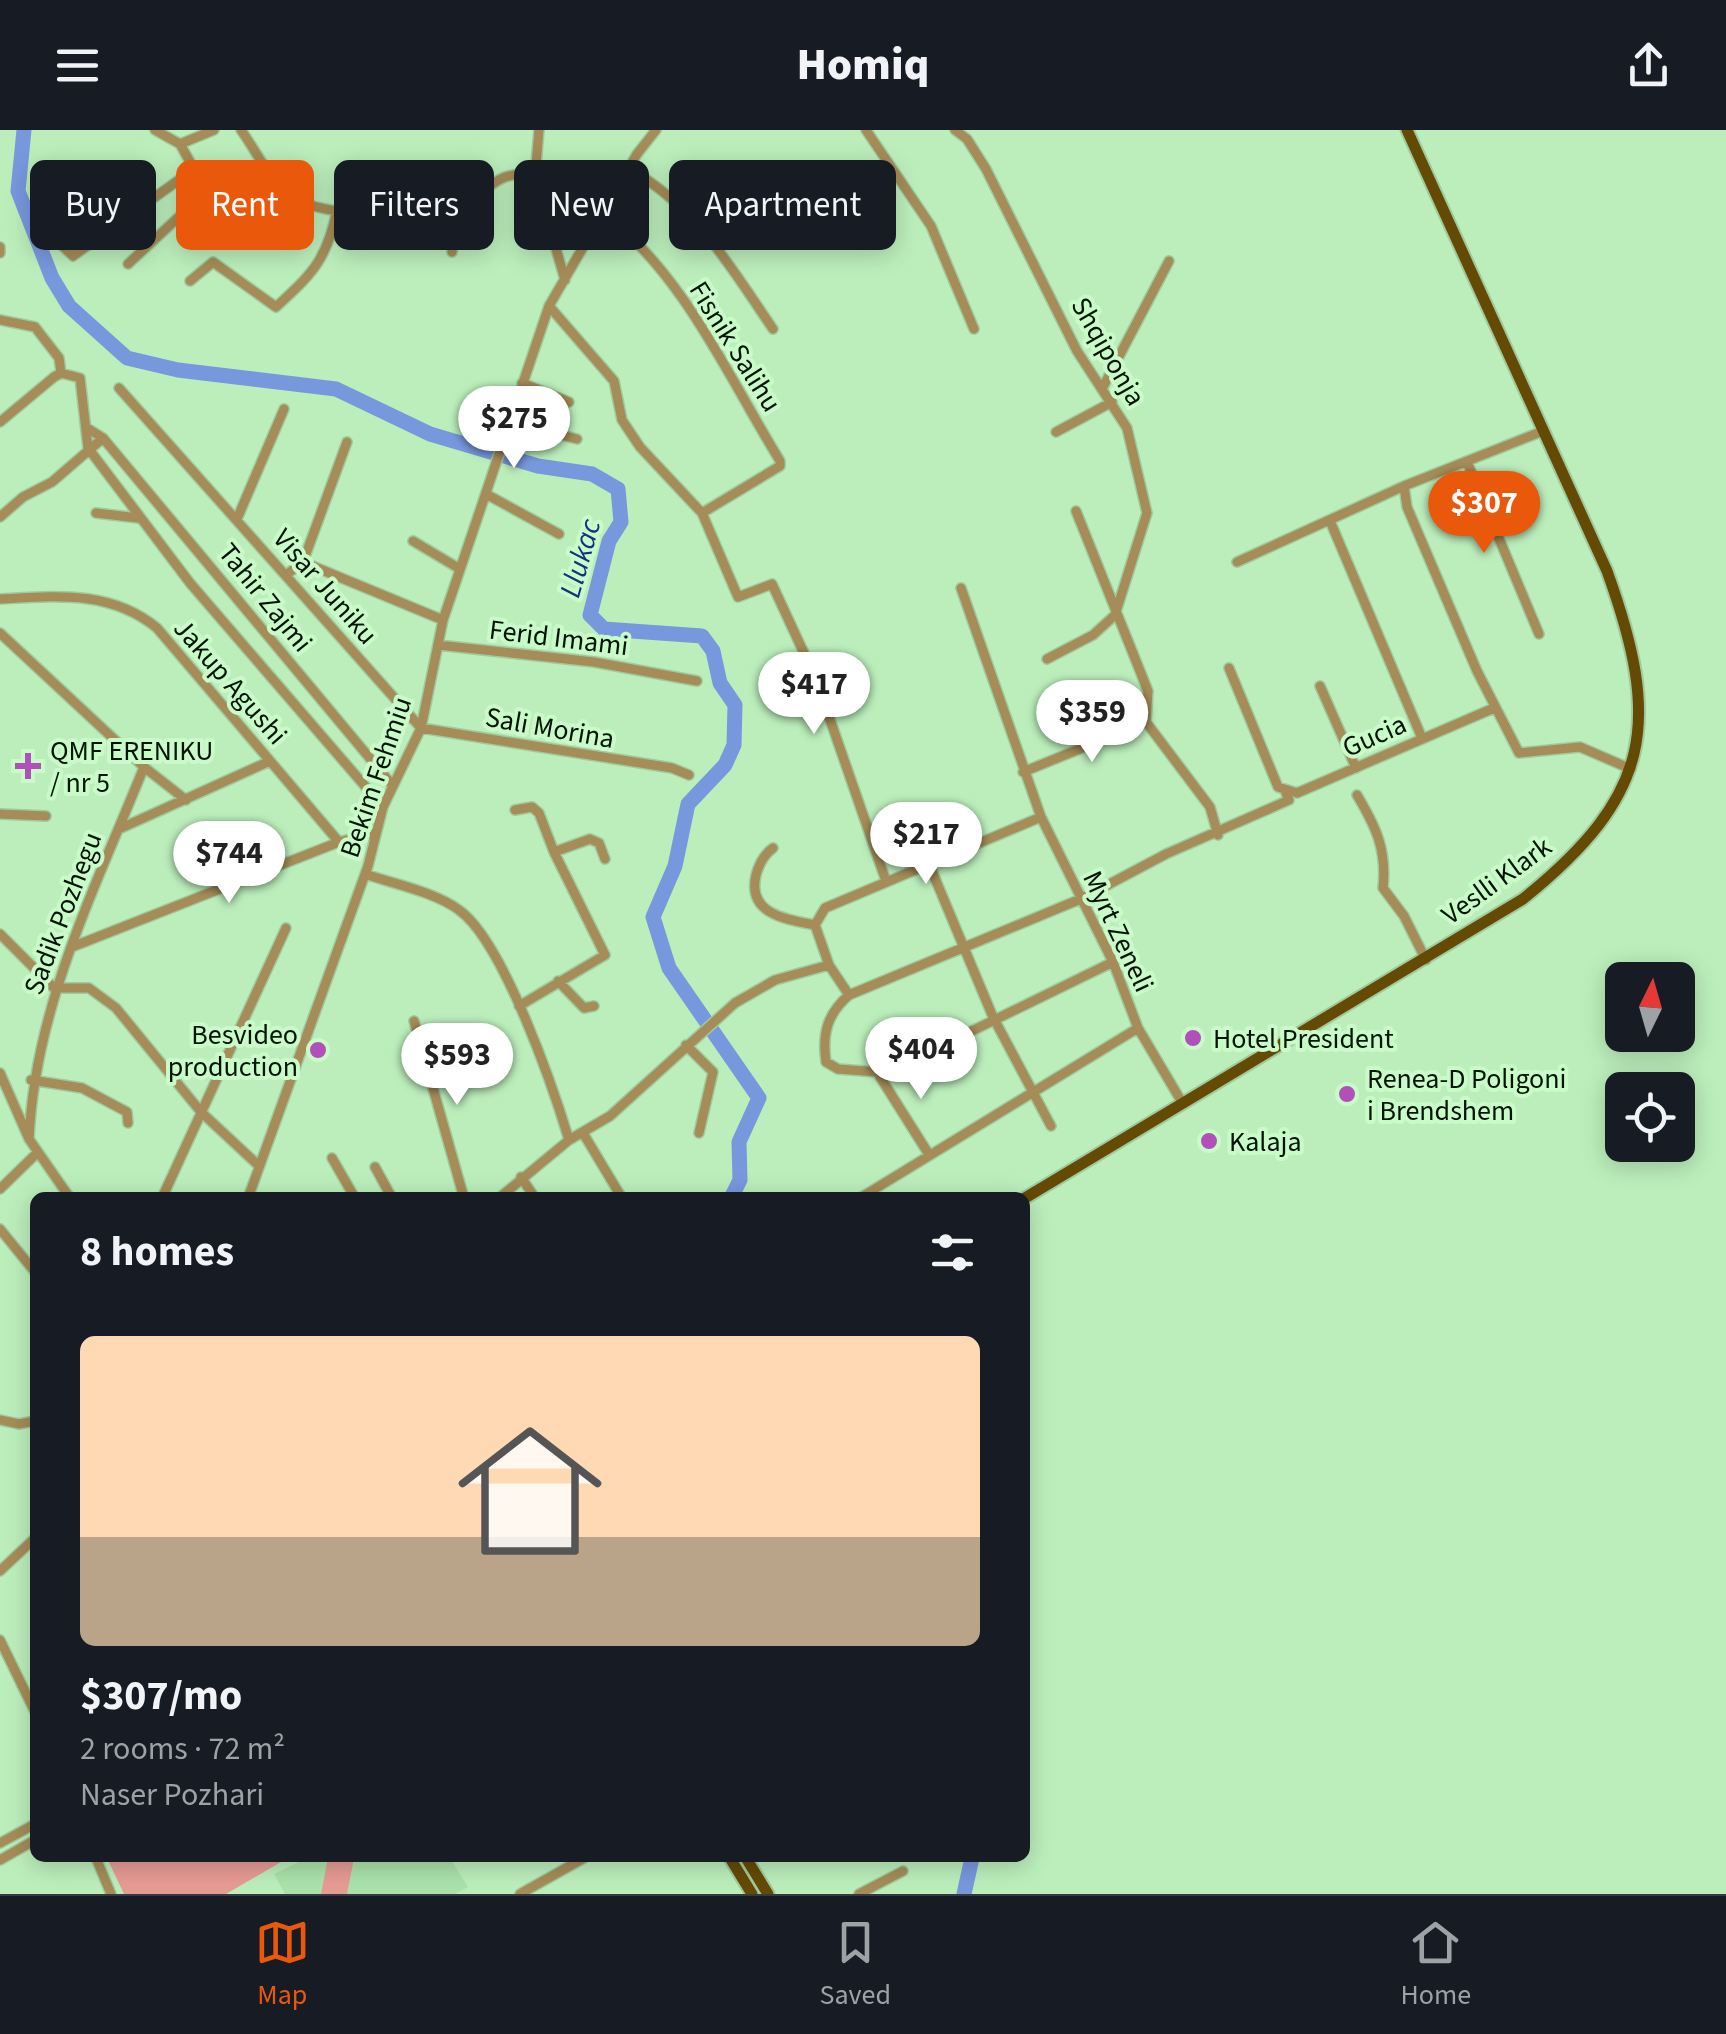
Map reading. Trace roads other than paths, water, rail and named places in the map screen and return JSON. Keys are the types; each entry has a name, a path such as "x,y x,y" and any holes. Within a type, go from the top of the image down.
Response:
{"main road":[{"name":"Veslli Klark","path":"1030,1195 1522,899 1558,870 1608,816 1631,769 1641,693 1630,634 1607,571 1407,130"},
{"path":"732,1862 752,1894"},
{"path":"748,1862 768,1894"}],"street":[{"path":"155,130 180,144 189,160"},
{"path":"180,144 214,130"},
{"path":"241,130 290,196 303,204 334,209"},
{"path":"536,160 539,130"},
{"name":"Bekim Fehmiu","path":"634,160 656,130"},
{"path":"866,130 930,226 974,329"},
{"name":"Shqiponja","path":"955,130 968,138 986,168 1077,350 1127,428 1147,513 1115,615"},
{"path":"649,180 692,214 773,328"},
{"path":"128,264 176,221"},
{"path":"190,280 213,262 276,307 320,265 334,224"},
{"path":"556,250 565,280"},
{"name":"Bekim Fehmiu","path":"250,1192 365,874 383,806 421,728 443,620 549,306 582,250"},
{"name":"Fisnik Salihu","path":"642,250 704,326 738,382 780,466 702,514"},
{"path":"1103,387 1168,262"},
{"path":"549,306 614,381 622,420 640,447 702,514 738,598 772,584 781,596 816,679 886,881"},
{"path":"0,320 35,327 59,358 61,374"},
{"path":"0,422 61,374"},
{"path":"61,374 80,378 88,448"},
{"path":"522,383 570,402"},
{"name":"Visar Juniku","path":"119,388 421,728"},
{"path":"1056,432 1112,402"},
{"name":"Visar Juniku","path":"237,519 284,409"},
{"path":"510,422 577,440"},
{"name":"Tahir Zajmi","path":"87,428 103,438 393,786"},
{"path":"1236,562 1404,486 1543,431"},
{"path":"0,517 23,497 52,482 103,438"},
{"path":"286,574 303,562 347,442"},
{"name":"Tahir Zajmi","path":"88,448 138,518 383,806"},
{"path":"1467,462 1538,634"},
{"path":"1404,486 1406,508 1420,545 1494,708 1519,753 1580,746 1631,769"},
{"path":"486,494 559,534"},
{"path":"1076,510 1148,691 1146,722 1210,807 1218,834 1166,854 1082,898 849,995 830,1017 823,1041 826,1062 838,1070 877,1072 939,1047 993,1017 1112,962"},
{"path":"96,513 138,518"},
{"path":"1330,521 1422,738"},
{"path":"413,541 460,569"},
{"path":"303,562 443,620"},
{"name":"Myrt Zeneli","path":"961,588 1041,817 1112,962 1138,1028 1183,1104"},
{"name":"Jakup Agushi","path":"0,599 70,596 103,600 139,613 157,628 339,842"},
{"path":"1047,659 1094,634 1115,615"},
{"path":"0,633 144,767 186,800"},
{"name":"Ferid Imami","path":"438,645 697,681"},
{"path":"1229,668 1276,782 1286,793"},
{"path":"1320,686 1356,768"},
{"name":"Gucia","path":"1218,834 1290,800 1286,793 1298,793 1494,708"},
{"path":"1023,772 1146,722"},
{"name":"Sali Morina","path":"421,728 672,768 689,775"},
{"path":"119,829 270,760"},
{"name":"Sadik Pozhegu","path":"28,1139 32,1080 54,988 144,767"},
{"path":"1357,795 1377,828 1385,854 1382,888 1404,916 1426,960"},
{"path":"515,810 532,807 540,813 554,852 605,951 603,957 519,1006"},
{"path":"0,814 46,816"},
{"path":"815,924 825,908 1041,817"},
{"path":"72,947 339,842 376,832"},
{"path":"554,852 590,839 599,843 606,859"},
{"path":"773,848 764,854 757,871 754,890 759,904 769,913 815,924"},
{"path":"929,864 993,1017 1052,1126"},
{"path":"365,874 457,908 473,923 519,1006 569,1140"},
{"path":"815,924 829,965 849,995"},
{"path":"165,1192 286,928"},
{"path":"0,934 54,988 89,988 116,1008 202,1112 258,1165"},
{"path":"505,1192 569,1140 610,1116 721,1016 776,980 829,965"},
{"path":"558,981 584,1008 594,1006"},
{"path":"414,1026 462,1192"},
{"path":"869,1192 928,1152 1032,1095 1138,1028"},
{"path":"690,1042 713,1072 699,1132"},
{"path":"877,1072 928,1152"},
{"path":"0,1073 28,1139 66,1192"},
{"path":"32,1080 82,1088 127,1112 128,1123"},
{"path":"583,1134 618,1192"},
{"path":"0,1189 38,1152"},
{"path":"332,1158 352,1192"},
{"path":"376,1168 389,1192"},
{"path":"521,1177 531,1192"},
{"path":"0,1229 30,1266"},
{"path":"0,1420 30,1422"},
{"path":"0,1571 30,1543"},
{"path":"0,1640 30,1702"},
{"path":"0,1843 30,1827"},
{"path":"0,1860 30,1843"},
{"path":"98,1862 111,1894"},
{"path":"520,1894 577,1862"},
{"path":"859,1894 903,1871"}],"waterway":[{"name":"Llukac","path":"24,130 18,191 52,278 69,306 127,358 178,370 336,389 430,434 538,466 592,474 618,489 621,522 609,541 590,615 604,629 702,636 713,651 720,683 735,705 734,745 725,765 688,804 675,866 653,917 669,968 759,1098 739,1142 740,1180 734,1192"},
{"name":"Llukac","path":"964,1894 971,1862"}],"place":[{"name":"QMF ERENIKU / nr 5","path":"28,766"},
{"name":"Hotel President","path":"1193,1038"},
{"name":"Besvideo production","path":"318,1050"},
{"name":"Renea-D Poligoni i Brendshem","path":"1347,1094"},
{"name":"Kalaja","path":"1209,1141"}]}
